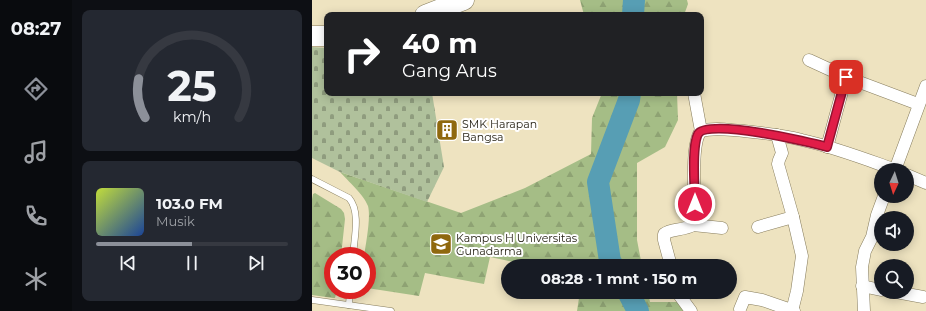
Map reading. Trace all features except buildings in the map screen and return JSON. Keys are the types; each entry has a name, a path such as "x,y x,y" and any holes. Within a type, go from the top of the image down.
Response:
{"main road":[{"path":"437,12 460,6"},
{"path":"312,36 324,36"}],"street":[{"path":"809,60 846,77 918,104"},
{"path":"827,147 846,77"},
{"path":"897,163 918,104 926,86"},
{"path":"695,96 701,131"},
{"path":"693,225 695,219 696,145 698,134 701,131 710,128 722,128 777,135 827,147 874,163"},
{"path":"740,309 745,297 762,300 793,311 802,256 778,164 782,153 777,135"},
{"path":"914,178 926,183"},
{"path":"864,311 862,267 865,250 872,237 881,203"},
{"path":"758,227 793,217"},
{"path":"669,259 664,240 664,234 668,231 686,229 693,225 722,228"},
{"path":"862,286 874,289"},
{"path":"914,295 923,297"},
{"path":"682,299 691,311"}],"lane":[{"path":"312,179 350,198 356,214 354,247"},
{"path":"349,299 349,305"},
{"path":"312,300 389,311"}],"green space":[{"path":"580,0 687,0 688,4 685,12 583,12"},
{"path":"312,47 324,48 324,96 432,96 444,167 427,202 340,172 312,158"},
{"path":"601,96 677,96 678,120 665,147 637,163 637,240 641,259 501,259 490,257 484,284 425,273 419,296 376,289 376,247 365,247 369,223 368,206 359,193 340,172 461,213 525,188 591,154 592,118"},
{"path":"315,193 341,209 344,213 345,219 342,247 324,247 324,297 312,295 313,194"},
{"path":"579,299 649,299 650,302 682,302 683,311 577,311"}],"waterway":[{"path":"633,12 634,0"},
{"path":"610,259 598,182 630,96"},
{"path":"632,299 638,311"}],"place":[{"name":"SMK Harapan Bangsa","path":"447,130"},
{"name":"Kampus H Universitas Gunadarma","path":"441,244"}],"route":[{"path":"695,204 696,145 698,134 701,131 710,128 722,128 777,135 827,147 846,77"}]}
